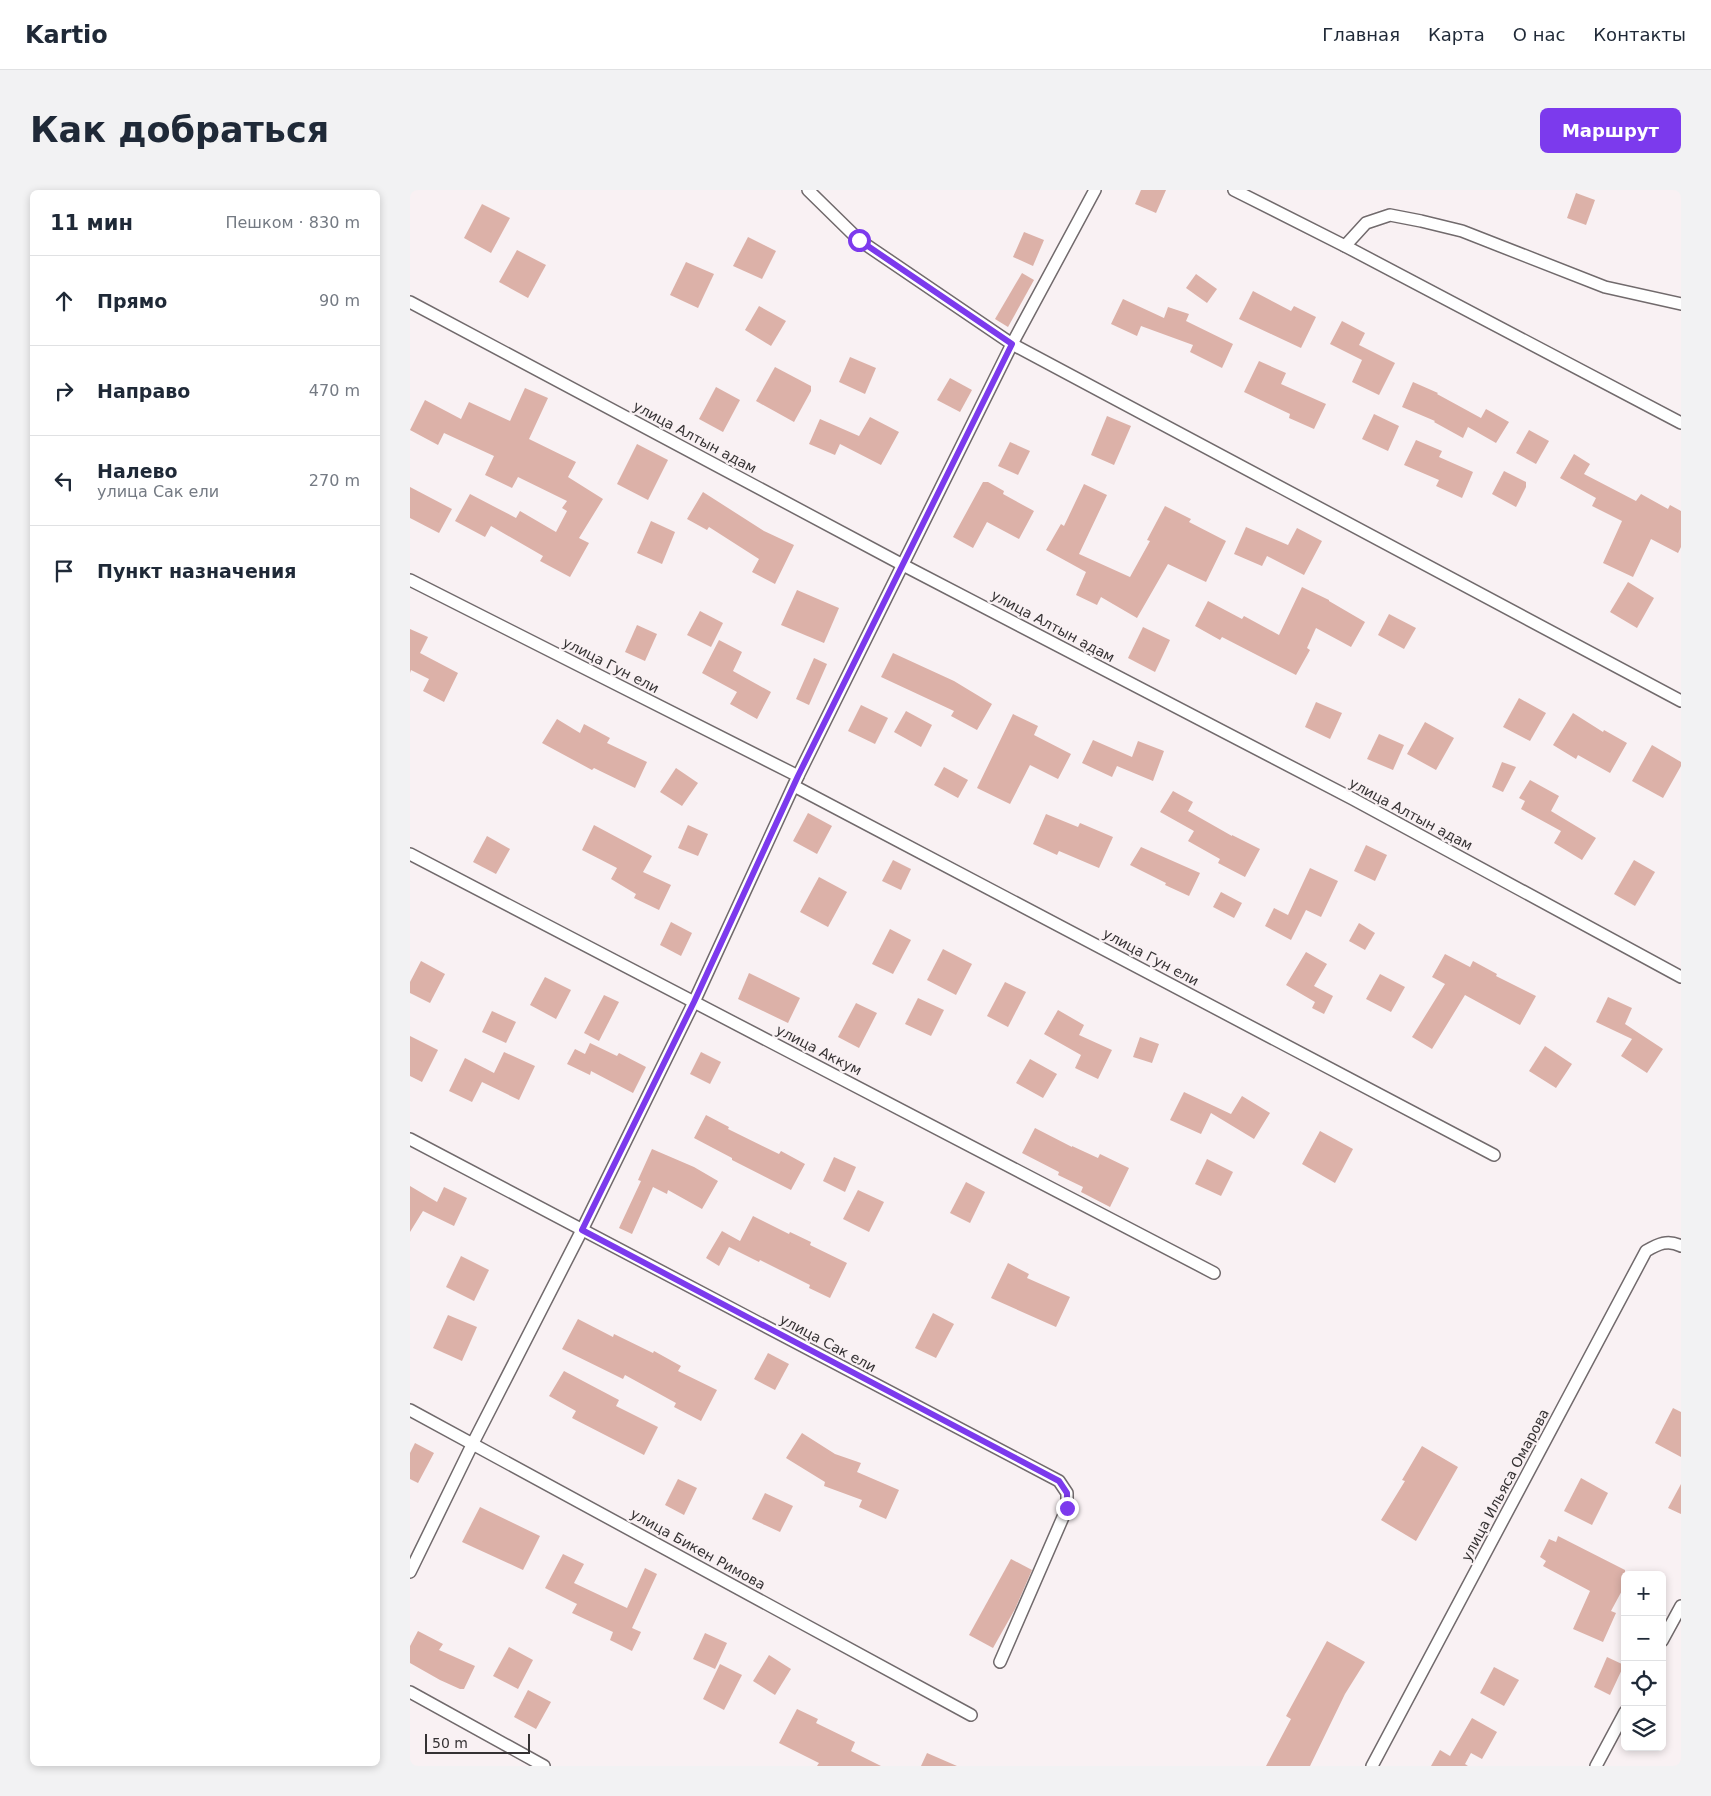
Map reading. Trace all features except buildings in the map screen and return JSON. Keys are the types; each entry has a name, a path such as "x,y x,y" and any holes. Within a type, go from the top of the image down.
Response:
{"street":[{"path":"808,190 859,240 1012,344 1681,701"},
{"path":"410,1572 694,1002 796,781 1012,344 1094,190"},
{"path":"1234,190 1681,423"},
{"path":"1344,246 1366,223 1390,215 1462,232 1605,287 1681,304"},
{"name":"улица Алтын адам","path":"410,302 903,565 1353,799 1681,977"},
{"name":"улица Гун ели","path":"410,580 796,781 1494,1155"},
{"name":"улица Аккум","path":"410,854 1214,1273"},
{"name":"улица Сак ели","path":"410,1139 1059,1481 1067,1493 1067,1508 1000,1662"},
{"name":"улица Ильяса Омарова","path":"1372,1766 1646,1251 1660,1242 1676,1243 1681,1246"},
{"name":"улица Бикен Римова","path":"410,1410 971,1715"},
{"path":"1666,1634 1681,1606"},
{"path":"410,1692 544,1766"},
{"path":"1596,1766 1621,1719"}],"route":[{"path":"859,240 1012,344 798,776 694,1002 582,1230 1059,1481 1067,1493 1067,1508"}]}
